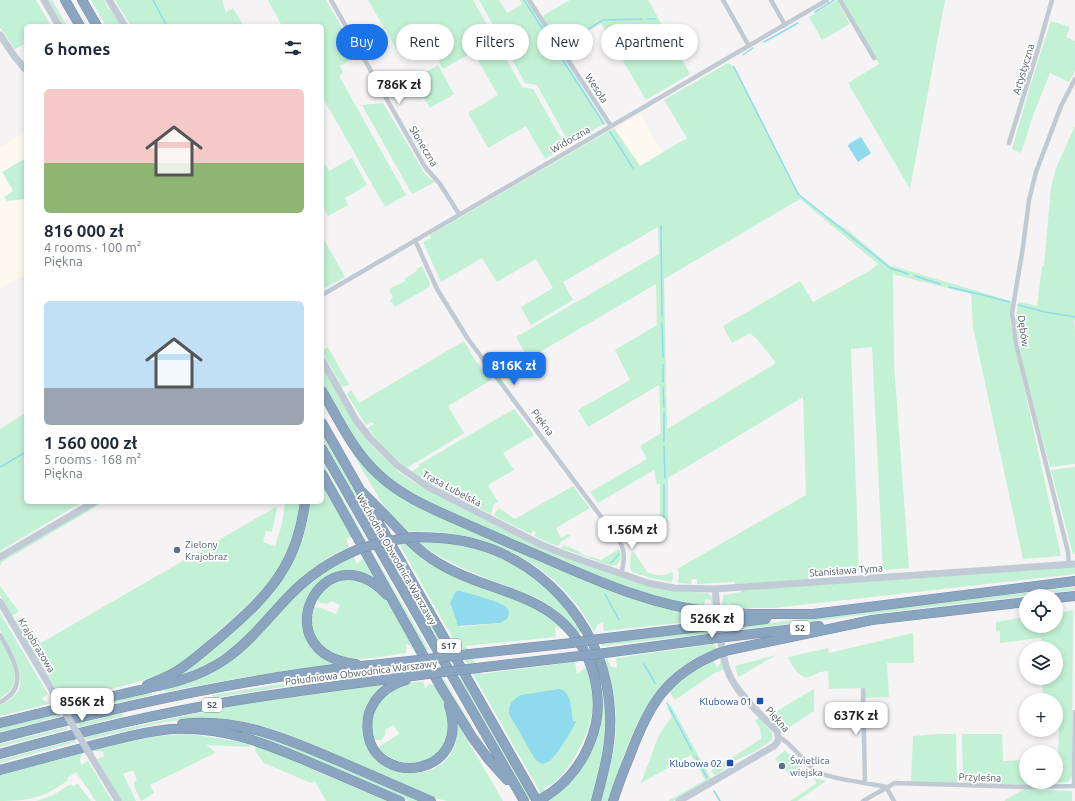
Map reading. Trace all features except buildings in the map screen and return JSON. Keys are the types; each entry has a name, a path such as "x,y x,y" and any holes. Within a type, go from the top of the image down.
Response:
{"highway":[{"path":"65,0 79,24"},
{"path":"82,0 96,24"},
{"path":"324,395 345,432 364,460 377,474 407,496 428,507 631,594 674,606 724,613 813,614"},
{"name":"S17","path":"324,427 538,801"},
{"name":"Wschodnia Obwodnica Warszawy","path":"324,453 453,680 522,797"},
{"path":"324,478 442,689 472,737 489,760 522,797"},
{"path":"360,490 410,542 431,559 462,576 540,605 557,617 578,639 586,653 595,677 598,705 590,744 579,764 563,784 549,795 538,801"},
{"path":"126,693 173,674 233,625 262,597 275,583 294,549 302,521 305,504"},
{"path":"0,723 126,693 176,683 193,677 223,661 250,639 288,597 311,576 334,560 359,549 382,542 413,536 441,537 483,546 514,559 559,593 580,620 595,646 601,663 608,691 610,710 611,731 608,753 596,801"},
{"path":"371,666 339,660 322,652 310,636 307,625 306,614 310,602 318,588 326,582 335,578 352,576 362,577 380,587 394,604"},
{"name":"S2","path":"813,614 1075,582"},
{"path":"1063,597 1075,596"},
{"name":"S2","path":"872,620 1019,603"},
{"name":"Południowa Obwodnica Warszawy","path":"0,738 80,717 193,692 307,673 813,614"},
{"path":"613,801 642,725 657,698 679,675 693,666 729,650 872,620"},
{"name":"Południowa Obwodnica Warszawy","path":"0,754 104,727 214,704 282,693 872,620"},
{"path":"428,674 403,681 391,687 376,699 371,707 367,728 369,739 372,746 383,759 391,764 401,767 421,767 431,764 444,752 452,736 453,726 452,716 442,689"},
{"path":"101,743 137,732 171,725 204,723 233,725 270,733 431,801"},
{"path":"0,770 140,734 170,729 216,731 239,735 277,748 400,801"}],"street":[{"path":"44,0 58,24"},
{"path":"109,0 124,24"},
{"name":"Słoneczna","path":"331,0 424,166 440,184 459,214"},
{"name":"Wesoła","path":"529,0 611,126"},
{"path":"723,0 749,46"},
{"path":"771,0 785,25"},
{"name":"Widoczna","path":"324,294 827,0"},
{"path":"840,0 874,58"},
{"name":"Artystyczna","path":"1009,143 1052,0"},
{"path":"0,35 15,58 24,68"},
{"name":"Dębów","path":"1072,564 1016,344 1012,325 1012,312 1023,247 1027,208 1036,172 1061,106 1075,79"},
{"name":"Piękna","path":"415,240 437,289 468,339 620,542 624,559 621,574"},
{"name":"Trasa Lubelska","path":"324,363 363,430 381,451 405,472 428,487 542,545 621,574"},
{"path":"0,557 91,504"},
{"name":"Stanisława Tyma","path":"621,574 648,583 674,588 716,589 1072,564"},
{"name":"Piękna","path":"716,589 724,657 728,673 740,692 777,731 779,737 817,772 834,777 886,787"},
{"name":"Krajobrazowa","path":"0,602 118,801"},
{"path":"0,635 14,662 18,674 15,689 8,697 0,702"},
{"path":"863,690 865,782"},
{"path":"1074,786 1075,712"},
{"path":"679,801 774,746 779,737"},
{"name":"Przyleśna","path":"886,787 902,782 1014,787 1074,786"},
{"path":"863,801 886,787 894,801"}],"shaded area":[{"path":"640,114 663,153 640,166 615,129 618,129 622,126 622,124"},
{"path":"24,133 24,159 2,173 24,183 24,275 0,289 0,147"}],"green space":[{"path":"0,0 36,0 50,24 24,24 24,44 15,49 0,28"},
{"path":"48,0 52,0 66,24 62,24"},
{"path":"91,0 104,0 109,10 110,9 116,16 121,24 105,24"},
{"path":"115,0 222,0 226,12 233,8 243,24 130,24"},
{"path":"268,0 326,0 340,24 336,24 336,60 351,60 340,66 343,73 339,76 406,195 385,207 324,100 324,24 281,24"},
{"path":"368,0 473,0 487,24 462,24 462,58 443,69 438,60 454,60 454,24 396,24 396,48 388,34 388,24 382,24"},
{"path":"479,0 499,0 507,13 522,4 520,0 527,0 542,24 537,24 537,60 565,60 605,123 573,142 568,141 537,85 525,83 512,60 529,60 529,24 492,24"},
{"path":"570,0 648,0 662,24 601,23 593,28 593,24 547,24 543,18 544,15"},
{"path":"837,0 850,24 822,40 809,17"},
{"path":"842,0 945,0 910,189 848,83 879,64"},
{"path":"1051,21 1070,27 1066,37 1075,41 1075,71 1069,82 1050,73 1034,113 1021,153 1012,149"},
{"path":"478,60 507,60 522,87 533,89 564,143 563,148 545,159 526,126 488,148 468,113 498,95"},
{"path":"623,60 682,60 690,74 646,100"},
{"path":"728,63 734,66 802,198 850,232 889,265 1011,301 1010,320 1013,336 1061,556 1023,559 973,327 971,294 893,274 894,365 909,568 883,570 872,347 851,349 859,571 808,575 808,580 735,584 734,582 697,584 697,579 692,579 691,584 678,583 679,573 677,569 806,495 803,397 668,478 668,524 630,547 627,541 660,514 660,484 657,485 654,470 598,503 590,492 647,459 640,446 661,433 659,385 588,427 578,410 630,380 615,350 657,325 656,284 528,359 516,337 659,254 658,227 563,282 573,300 531,325 521,307 553,288 536,259 497,282 482,258 441,282 423,242 431,238 430,235 614,128 640,166 687,138 664,100","holes":["800,199 878,264 869,271 813,302 800,281 723,326 732,343 750,333 758,340 776,363 667,429 664,279"]},
{"path":"438,65 454,94 430,108 413,79"},
{"path":"383,103 425,174 435,182 412,194 362,105"},
{"path":"1075,126 1075,464 1050,467 1025,373 1015,321 1019,302 1037,306 1042,267 1044,266 1051,187 1056,168"},
{"path":"352,158 367,185 345,198 348,205 328,216 324,209 324,162 329,171"},
{"path":"24,159 24,199 7,201 4,197 13,191 2,172"},
{"path":"324,240 345,277 324,289"},
{"path":"422,266 430,283 429,287 395,307 390,300 393,298 389,289 405,281 404,279"},
{"path":"464,341 475,360 491,380 448,406 464,433 407,468 386,450 372,434 368,428 374,424 372,422 366,425 347,394 351,390 359,403"},
{"path":"328,347 349,385 342,387 324,355 324,350"},
{"path":"324,370 359,430 374,448 399,472 415,483 457,506 540,547 680,591 708,593 713,598 714,606 710,600 705,599 704,606 700,606 700,608 638,593 462,518 399,488 367,458 324,390"},
{"path":"324,400 389,486 609,589 714,614 715,619 604,631 603,622 598,624 594,632 579,607 560,586 539,568 515,554 489,543 462,536 434,532 406,532 392,518 324,404"},
{"path":"514,409 534,435 503,453 514,470 488,485 498,502 494,504 491,514 427,483 412,471 420,466 418,465"},
{"path":"24,414 24,504 79,504 0,551 0,429"},
{"path":"324,436 381,536 378,537 324,442"},
{"path":"324,466 366,540 363,541 324,472"},
{"path":"1075,467 1075,554 1073,554 1051,470"},
{"path":"324,482 358,542 355,543 352,538 346,538 349,547 332,555 302,576 241,641 212,662 180,676 178,674 244,621 264,601 281,580 295,557 305,531 309,504 324,504"},
{"path":"573,486 590,508 556,528 561,538 568,534 570,536 557,546 534,536 536,532 533,531 531,534 495,516 495,513 499,508 515,519"},
{"path":"96,504 99,504 2,562 0,566 0,559"},
{"path":"285,504 301,504 298,524 291,544 283,562 272,578 245,607 187,660 175,668 155,676 116,688 63,700 62,699 67,694 65,688 58,692 15,622 22,617 41,643 274,507 277,508 272,532 266,531 263,542 275,546 282,524"},
{"path":"419,539 462,545 502,559 521,569 539,581 555,595 583,632 577,633 559,613 541,600 486,578 438,556 420,544"},
{"path":"398,542 404,542 415,552 443,571 529,604 555,621 566,633 560,628 555,627 556,637 466,646 481,674 575,662 577,674 586,667 591,680 593,694 592,713 586,734 576,755 564,773 553,783 544,788 550,799 574,779 588,757 597,732 601,706 601,680 606,713 606,730 603,754 591,801 545,801","holes":["450,603 500,623 460,627","568,695 573,722 575,722 558,752 545,764 509,706 516,697"]},
{"path":"382,545 385,545 444,648 441,649"},
{"path":"564,545 581,552 580,554 601,560 619,549 621,558 618,564 611,566 561,548"},
{"path":"370,548 429,650 425,651 367,549"},
{"path":"633,551 648,573 663,575 672,572 672,582 651,578 632,572 630,567 631,553"},
{"path":"353,554 357,564 362,560 362,554 377,582 361,574 319,584 312,591 303,609 304,630 308,639 340,663 239,678 165,692 165,689 212,672 228,663 245,648 295,594 317,574"},
{"path":"1075,566 1075,574 774,608 730,608 730,603 726,604 723,609 722,601 724,595 741,592 741,590"},
{"path":"345,579 361,581 391,605 443,699 448,720 448,732 444,744 438,753 430,759 410,763 389,757 380,750 380,746 399,734 394,725 384,730 386,733 382,740 373,739 373,714 382,697 390,691 410,683 423,681 425,688 429,684 434,685 411,646 406,644 406,653 361,659 339,656 329,651 316,640 311,627 314,607 336,614 340,605 331,601 328,604 319,603 319,594 326,587"},
{"path":"0,586 19,612 12,616 0,595"},
{"path":"1075,587 1075,590 1063,591 1063,589 1058,589"},
{"path":"1019,594 1019,597 727,631 726,628"},
{"path":"1073,610 1072,776 1068,782 1063,782 1063,745 1058,745 1059,737 1063,737 1063,693 1043,693 1042,685 1063,685 1063,641 1041,641 1041,638 1000,643 1000,631 996,632 996,622 1019,618 1019,633 1063,633 1063,612"},
{"path":"0,613 48,694 41,699 49,703 0,716 0,705 17,693 20,685 20,677 16,660 0,629"},
{"path":"716,630 716,633 602,646 601,643"},
{"path":"913,633 914,663 887,663 889,697 865,698 864,688 829,689 828,671 820,672 807,678 803,677 793,667 788,657 828,648 829,653"},
{"path":"0,639 12,663 15,679 13,686 8,693 0,698"},
{"path":"714,644 717,649 694,659 674,673 658,690 645,710 624,754 609,801 601,801 612,756 616,729 614,693 605,659 607,659 611,667 617,668 616,658"},
{"path":"776,655 738,677 735,666"},
{"path":"721,657 724,669 713,674 675,700 667,689 678,679 713,658 717,668 720,664"},
{"path":"418,666 419,669 339,678 213,698 212,695 318,678"},
{"path":"457,677 461,677 530,799 528,801"},
{"path":"442,679 444,679 472,726 471,728 469,727"},
{"path":"387,684 374,693 368,701 364,711 363,736 370,752 382,763 397,770 413,773 430,770 444,762 454,748 458,724 503,801 447,801 435,798 273,729 241,721 200,718 165,722 86,740 85,737 253,702"},
{"path":"814,689 814,711 785,730 772,714"},
{"path":"151,692 152,695 71,713 69,710"},
{"path":"671,705 711,779 673,801 668,801 705,780 691,755 641,783 659,735 672,716 667,708"},
{"path":"59,713 61,716 0,732 0,728"},
{"path":"122,713 123,716 79,727 77,724"},
{"path":"759,718 772,733 772,740 756,751 732,762 731,761 717,775 714,775 711,771 761,739 760,728 755,721"},
{"path":"67,727 68,729 0,747 0,744"},
{"path":"214,727 240,730 278,740 422,801 409,801 256,736"},
{"path":"186,734 249,744 250,747 205,745 211,748 215,753 150,785 154,793 141,801 134,786 134,782 137,780 133,770 123,774 136,801 121,801 97,759 104,756 103,752 92,750 139,739"},
{"path":"956,734 957,783 911,782 913,736"},
{"path":"962,734 1002,734 1003,761 1019,760 1019,785 963,784"},
{"path":"75,740 76,742 0,763 0,760"},
{"path":"256,745 387,801 326,801 315,781 311,783 264,763 255,751"},
{"path":"785,750 801,767 791,776 775,759"},
{"path":"82,752 83,753 80,759 81,765 88,761 112,801 96,801 76,772 67,778 68,780 44,795 28,799 0,801 0,775"},
{"path":"813,778 826,781 797,801 790,801 817,783"},
{"path":"71,784 72,786 78,784 91,801 36,801 53,795"},
{"path":"1024,789 1072,791 1072,801 1004,801"}],"water":[{"path":"861,137 871,153 858,162 848,146 850,143"},
{"path":"457,591 497,602 509,611 507,619 500,623 458,626 450,603"},
{"path":"559,689 566,693 569,697 573,721 576,722 554,757 545,764 535,759 509,714 509,708 513,700 518,696"}],"waterway":[{"path":"153,0 166,24"},
{"path":"524,0 604,124"},
{"path":"815,12 834,0"},
{"path":"593,26 603,20 642,19"},
{"path":"647,19 656,19"},
{"path":"764,42 798,23"},
{"path":"743,55 753,48"},
{"path":"734,67 798,194 890,268 908,274"},
{"path":"610,132 633,168"},
{"path":"661,226 662,316"},
{"path":"915,276 940,284"},
{"path":"949,287 1009,302"},
{"path":"1018,305 1045,312 1075,317"},
{"path":"662,323 663,357"},
{"path":"663,365 663,382"},
{"path":"663,387 664,407"},
{"path":"664,412 664,441"},
{"path":"664,446 665,478"},
{"path":"0,467 24,453"},
{"path":"654,523 664,517 664,485"},
{"path":"611,563 619,554"},
{"path":"605,594 619,620"},
{"path":"644,664 655,683"},
{"path":"667,703 692,751"},
{"path":"696,757 707,778"},
{"path":"714,791 720,801"}],"place":[{"name":"Zielony Krajobraz","path":"177,550"},
{"name":"Klubowa 01","path":"760,701"},
{"name":"Klubowa 02","path":"730,763"},
{"name":"Świetlica wiejska","path":"782,766"}]}
